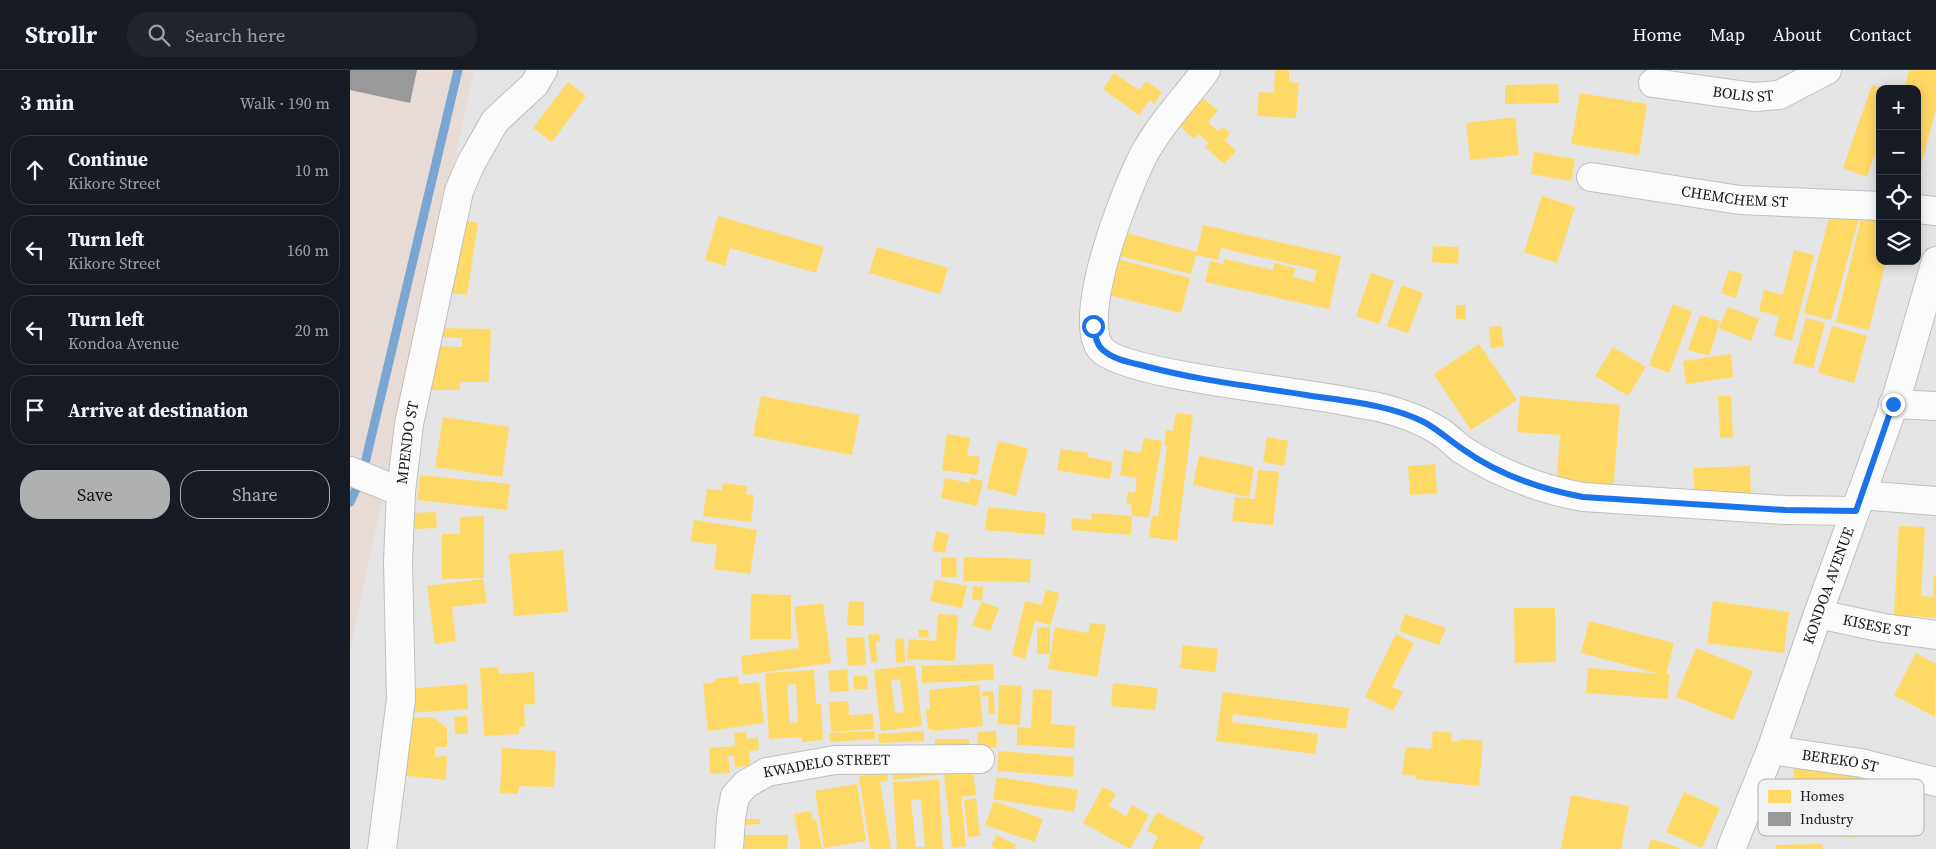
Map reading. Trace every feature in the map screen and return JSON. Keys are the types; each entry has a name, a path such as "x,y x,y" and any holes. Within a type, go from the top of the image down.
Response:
{"street":[{"name":"MPENDO ST","path":"382,849 401,698 398,561 401,492 409,424 459,192 470,165 495,121 534,85 543,70"},
{"path":"1206,70 1162,124 1143,156 1118,215 1097,290 1093,326 1101,349 1114,357 1192,378 1325,398 1401,413 1423,421 1461,448 1517,478 1558,492 1583,497 1785,510 1858,503 1936,501"},
{"name":"BOLIS ST","path":"1653,83 1754,97 1779,95 1828,70"},
{"name":"CHEMCHEM ST","path":"1591,177 1740,200 1876,206"},
{"path":"1921,209 1936,211"},
{"name":"KONDOA AVENUE","path":"1759,779 1893,404 1936,262"},
{"path":"1893,404 1936,406"},
{"path":"356,473 401,492"},
{"name":"KISESE ST","path":"1818,614 1884,628 1936,635"},
{"name":"BEREKO ST","path":"1771,750 1861,763 1936,782"},
{"name":"KWADELO STREET","path":"730,849 731,818 735,796 746,784 767,772 835,760 980,760"},
{"name":"KONDOA AVENUE","path":"1731,849 1758,782"}],"shaded area":[{"path":"350,70 474,70 350,649"}],"building: Homes":[{"path":"1275,70 1289,70 1289,82 1299,83 1296,118 1257,116 1259,92 1274,93"},
{"path":"1909,70 1936,70 1936,109 1921,165 1921,85 1905,85"},
{"path":"1114,73 1139,90 1146,81 1162,92 1154,104 1150,100 1139,115 1103,89"},
{"path":"568,82 586,96 552,142 533,128"},
{"path":"1558,84 1559,103 1505,104 1505,85"},
{"path":"1872,85 1876,86 1876,151 1867,177 1843,168"},
{"path":"1580,93 1647,104 1639,155 1571,144"},
{"path":"1201,96 1218,111 1208,122 1218,131 1223,127 1230,133 1225,140 1236,151 1224,164 1205,147 1209,143 1199,134 1194,139 1176,123"},
{"path":"1515,117 1519,155 1470,160 1466,123"},
{"path":"1534,152 1575,159 1571,181 1531,174"},
{"path":"1542,196 1575,207 1557,263 1524,252"},
{"path":"1832,207 1860,214 1831,320 1804,313"},
{"path":"1864,207 1876,210 1876,265 1885,265 1869,330 1836,322"},
{"path":"718,216 824,247 816,273 730,248 725,266 705,260"},
{"path":"458,220 478,223 467,295 447,292"},
{"path":"1203,225 1341,256 1329,309 1205,282 1210,261 1223,264 1224,259 1273,270 1274,263 1295,268 1293,277 1314,282 1317,270 1221,248 1218,260 1196,255 1191,274 1120,256 1126,233 1197,252"},
{"path":"1433,246 1459,247 1458,264 1432,262"},
{"path":"877,247 948,268 940,294 869,273"},
{"path":"1794,250 1814,255 1792,341 1774,336 1779,316 1759,311 1764,290 1783,295"},
{"path":"1117,259 1190,278 1181,313 1108,295"},
{"path":"1729,270 1743,274 1736,298 1721,293"},
{"path":"1371,273 1394,281 1379,324 1356,316"},
{"path":"1402,285 1423,293 1408,333 1387,326"},
{"path":"1673,304 1692,312 1669,373 1649,365"},
{"path":"1456,305 1466,305 1466,319 1456,319"},
{"path":"1728,307 1759,319 1751,341 1719,328"},
{"path":"1700,315 1720,321 1709,356 1688,350"},
{"path":"1806,318 1825,323 1813,368 1793,363"},
{"path":"1501,326 1504,346 1491,348 1489,327"},
{"path":"1832,326 1867,336 1854,383 1818,373"},
{"path":"432,328 491,329 489,382 460,382 460,390 431,390 432,346 462,347 462,338 432,337"},
{"path":"1479,344 1517,400 1471,430 1434,374"},
{"path":"1613,347 1646,367 1628,396 1595,376"},
{"path":"1731,354 1733,377 1686,384 1683,361"},
{"path":"761,396 860,415 852,455 753,436"},
{"path":"1520,396 1620,405 1613,492 1556,487 1560,435 1517,432"},
{"path":"1718,396 1731,396 1733,437 1720,438"},
{"path":"1176,413 1193,415 1177,541 1149,537 1152,516 1158,517 1167,446 1164,446 1166,430 1173,431"},
{"path":"443,417 509,427 502,477 435,467"},
{"path":"947,434 970,438 967,455 980,457 977,475 942,470"},
{"path":"1267,437 1288,441 1284,466 1263,462"},
{"path":"1144,438 1162,441 1149,518 1131,515 1132,505 1126,504 1128,492 1135,493 1137,478 1120,475 1124,450 1141,453"},
{"path":"998,441 1028,448 1016,496 987,488"},
{"path":"1061,449 1088,453 1087,457 1113,462 1110,479 1057,470"},
{"path":"1199,456 1254,467 1249,497 1193,485"},
{"path":"1435,464 1437,493 1410,495 1408,466"},
{"path":"1750,466 1751,493 1695,495 1693,468"},
{"path":"1258,470 1279,472 1273,525 1232,521 1235,497 1255,499"},
{"path":"420,475 510,484 507,510 417,500"},
{"path":"945,478 969,483 970,478 983,481 977,506 941,498"},
{"path":"723,483 747,486 746,494 754,495 751,522 703,516 707,489 722,490"},
{"path":"988,507 1046,513 1044,535 985,530"},
{"path":"436,512 437,528 414,529 413,513"},
{"path":"1092,513 1132,516 1131,535 1071,530 1072,518 1091,520"},
{"path":"484,516 484,578 442,579 442,534 460,534 460,517"},
{"path":"694,520 757,530 750,574 714,569 717,545 691,541"},
{"path":"1899,526 1925,527 1921,596 1933,597 1934,575 1936,575 1936,618 1894,615"},
{"path":"936,531 949,534 945,553 932,551"},
{"path":"563,550 568,612 514,616 509,554"},
{"path":"956,557 957,577 941,577 941,558"},
{"path":"964,557 1031,559 1030,582 963,581"},
{"path":"483,579 487,603 452,607 456,641 435,644 427,586"},
{"path":"935,580 967,586 962,608 930,601"},
{"path":"973,586 983,587 982,601 972,599"},
{"path":"1046,590 1059,593 1051,625 1035,621 1025,659 1012,655 1025,601 1042,605"},
{"path":"751,594 791,595 791,639 750,639"},
{"path":"849,601 864,602 864,626 847,625"},
{"path":"1713,601 1789,612 1784,653 1707,643"},
{"path":"982,602 999,608 990,631 972,625"},
{"path":"823,603 831,663 743,675 741,656 799,648 794,607"},
{"path":"1514,608 1555,608 1556,662 1515,663"},
{"path":"938,614 958,615 955,661 907,659 909,639 936,641"},
{"path":"1405,614 1446,628 1439,645 1399,631"},
{"path":"1589,621 1674,643 1666,674 1669,674 1668,699 1586,693 1588,668 1660,674 1581,653"},
{"path":"1090,623 1106,625 1097,677 1048,669 1055,627 1088,633"},
{"path":"1050,627 1050,654 1037,654 1037,628"},
{"path":"918,630 928,630 929,637 919,638"},
{"path":"879,634 880,641 876,642 877,661 871,662 868,635"},
{"path":"1396,634 1414,643 1392,687 1403,692 1393,711 1365,697"},
{"path":"864,637 866,665 848,666 846,638"},
{"path":"904,638 905,662 896,663 895,639"},
{"path":"1183,645 1218,649 1215,672 1180,668"},
{"path":"1696,648 1753,671 1733,720 1676,697"},
{"path":"1916,653 1936,664 1935,717 1894,695"},
{"path":"993,664 994,680 922,683 922,666"},
{"path":"915,665 922,726 881,731 874,670","holes":["900,679 904,712 895,713 891,680"]},
{"path":"498,667 499,674 534,672 535,704 524,705 525,727 519,727 519,734 484,736 480,668"},
{"path":"847,669 849,691 830,692 828,671"},
{"path":"814,670 816,704 821,704 823,740 802,742 802,737 769,739 765,673","holes":["796,684 798,722 790,723 787,685"]},
{"path":"738,676 739,684 759,682 764,723 708,731 703,684 715,682 715,679"},
{"path":"853,676 867,676 868,689 854,689"},
{"path":"1113,683 1158,688 1155,710 1111,706"},
{"path":"467,684 468,709 407,713 406,689"},
{"path":"979,685 983,726 933,731 933,729 928,729 926,710 930,710 929,690"},
{"path":"999,685 1022,686 1020,725 998,724"},
{"path":"1033,689 1052,690 1051,724 1075,726 1074,748 1017,745 1017,727 1031,728"},
{"path":"993,691 995,714 989,715 988,696 982,697 982,692"},
{"path":"1223,692 1349,708 1346,729 1233,714 1232,722 1318,734 1315,754 1216,741"},
{"path":"848,701 849,715 873,714 874,729 831,732 829,702"},
{"path":"467,716 468,734 455,734 454,717"},
{"path":"433,717 447,728 447,747 435,747 435,757 447,756 446,780 398,775 401,718"},
{"path":"875,731 875,739 830,742 829,733"},
{"path":"924,731 924,741 879,743 878,734"},
{"path":"996,731 997,747 978,749 977,732"},
{"path":"1433,731 1452,733 1451,741 1460,742 1460,739 1483,741 1479,786 1415,779 1416,776 1402,774 1406,747 1431,749"},
{"path":"746,732 747,739 758,738 759,750 749,751 750,766 735,767 734,756 728,756 730,773 710,774 709,748 735,746 734,733"},
{"path":"935,739 969,739 969,748 935,749"},
{"path":"502,748 556,751 554,787 519,786 518,794 500,793"},
{"path":"999,751 1074,757 1073,777 997,771"},
{"path":"1794,768 1863,777 1863,779 1793,779"},
{"path":"937,770 937,775 893,780 893,774"},
{"path":"973,771 976,795 961,797 966,846 952,848 944,774"},
{"path":"887,772 888,780 880,782 891,849 870,849 859,776"},
{"path":"997,777 1078,790 1074,812 993,799"},
{"path":"939,780 943,849 897,849 893,782","holes":["921,799 925,847 916,847 911,800"]},
{"path":"857,784 866,841 824,848 815,791"},
{"path":"1103,787 1116,794 1109,806 1126,816 1132,805 1149,815 1130,849 1083,823"},
{"path":"1684,792 1720,808 1702,848 1666,832"},
{"path":"1571,795 1629,806 1621,849 1561,849"},
{"path":"976,798 980,836 968,837 964,800"},
{"path":"994,801 1043,819 1035,842 985,825"},
{"path":"811,811 813,820 816,819 822,849 801,849 794,814"},
{"path":"1157,812 1205,837 1198,849 1152,849 1158,836 1147,831"},
{"path":"744,819 760,819 760,824 743,825"},
{"path":"745,835 788,835 787,849 744,849"},
{"path":"997,835 1016,845 1014,849 997,849 991,846"},
{"path":"1651,839 1683,849 1648,849"},
{"path":"1822,844 1823,849 1776,849 1776,845"}],"building: Industry":[{"path":"350,70 417,70 410,103 350,90"}],"waterway":[{"path":"350,502 362,476 458,70"}],"route":[{"path":"1093,326 1101,349 1127,362 1192,378 1325,398 1401,413 1423,421 1477,458 1517,478 1558,492 1583,497 1785,510 1856,511 1893,404"}]}
